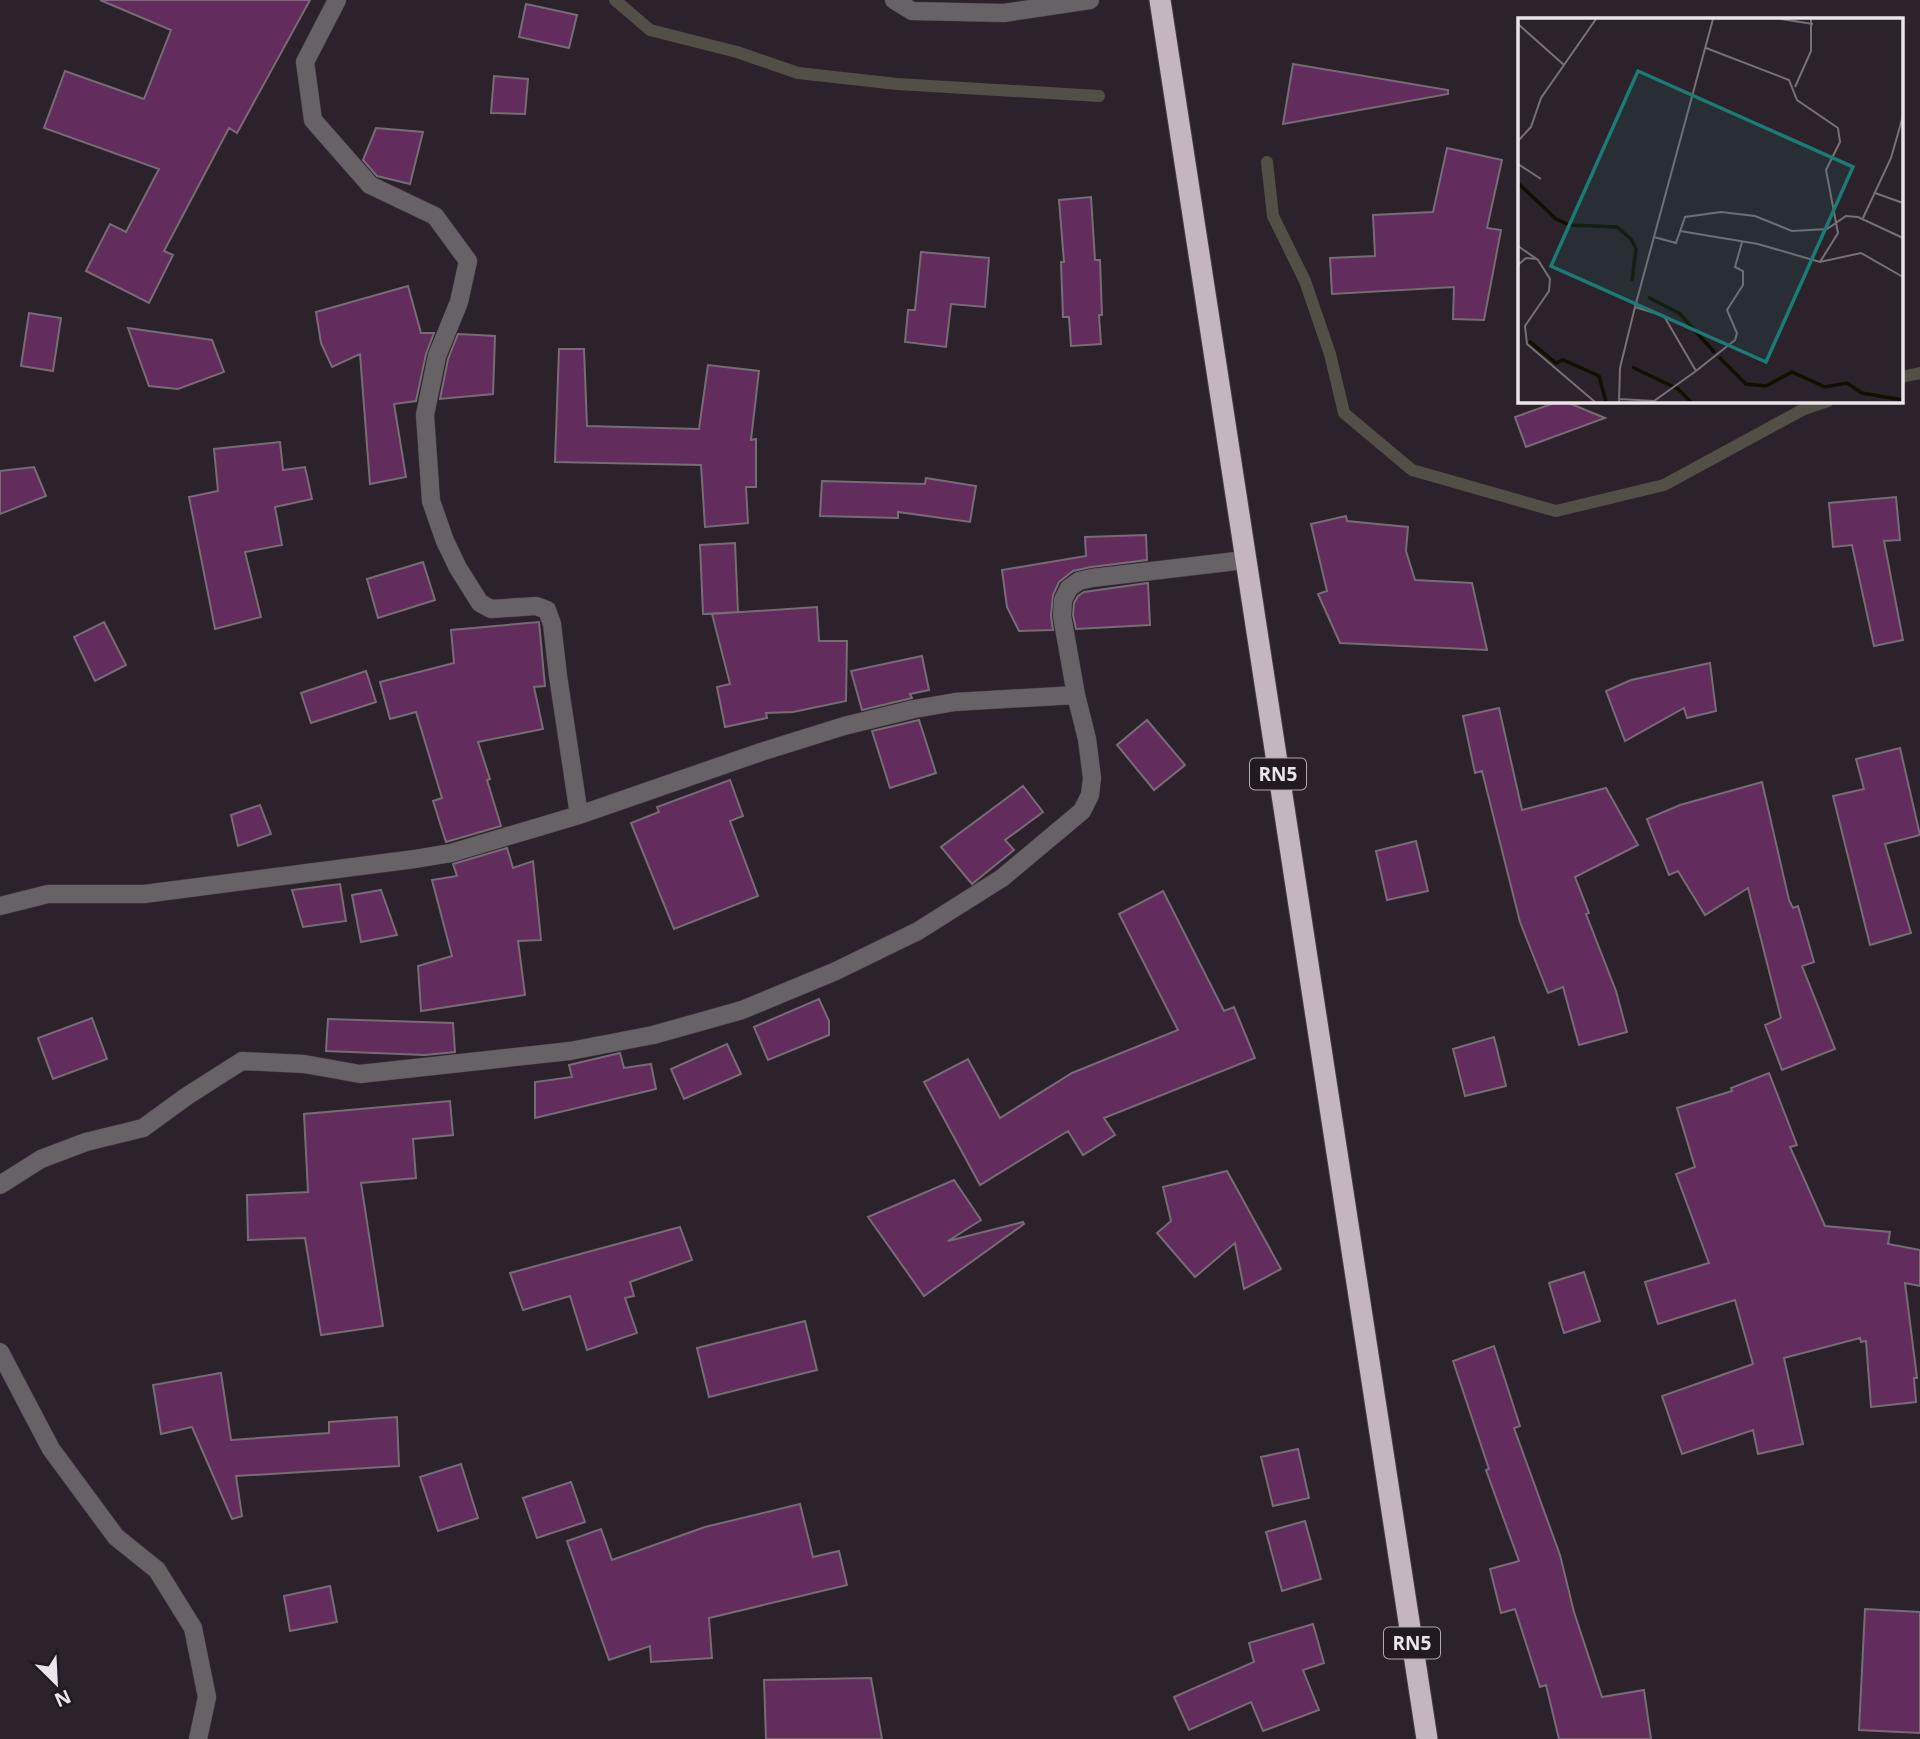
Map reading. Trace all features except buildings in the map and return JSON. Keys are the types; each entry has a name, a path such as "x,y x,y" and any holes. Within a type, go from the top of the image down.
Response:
{"highway":[{"name":"RN5","path":"1160,0 1427,1739"}],"street":[{"path":"337,0 305,62 313,121 370,185 435,216 468,261 459,302 437,356 425,415 431,501 445,541 480,603 491,609 536,606 547,610 552,624 579,814"},
{"path":"894,0 912,10 1004,13 1090,0"},
{"path":"0,1185 41,1159 86,1142 143,1128 242,1061 304,1064 360,1073 570,1051 653,1035 742,1010 836,971 918,931 1002,878 1082,811 1090,795 1092,778 1087,739 1062,615 1063,600 1069,588 1079,581 1092,578 1245,560"},
{"path":"0,906 48,894 144,894 451,853 579,814 844,726 955,702 1076,695"},
{"path":"0,1352 51,1449 116,1537 157,1570 193,1628 207,1696 198,1739"}],"waterway":[{"path":"615,0 650,30 737,52 798,73 897,84 1099,96"},
{"path":"1267,162 1273,216 1305,281 1330,354 1344,413 1412,470 1556,511 1664,485 1804,409 1825,402"},
{"path":"1902,377 1920,373"}]}
